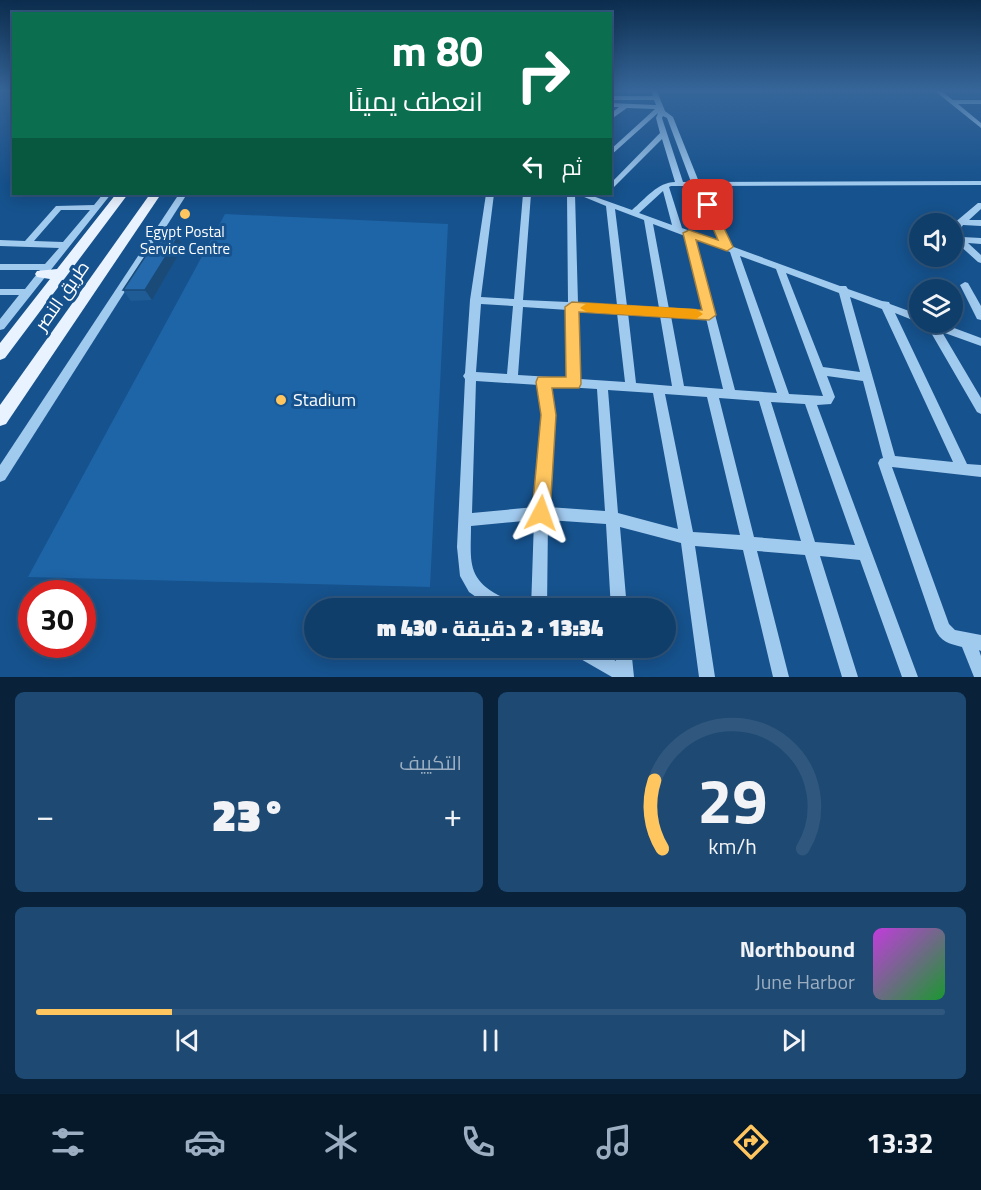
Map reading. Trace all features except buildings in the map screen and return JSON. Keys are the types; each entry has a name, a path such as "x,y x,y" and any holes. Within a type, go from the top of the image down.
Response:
{"main road":[{"name":"طريق النصر","path":"0,354 121,195"},
{"name":"طريق النصر","path":"0,419 154,195"},
{"path":"45,270 61,274"},
{"path":"0,397 19,392"}],"street":[{"path":"612,152 646,123"},
{"path":"660,123 680,184"},
{"path":"672,123 697,184 730,248 785,399"},
{"path":"612,187 663,134"},
{"path":"634,213 665,186 680,184 981,183"},
{"path":"665,186 678,229"},
{"path":"0,326 106,195"},
{"path":"0,476 182,195"},
{"path":"490,195 475,300 469,376 465,519 466,574 471,585 492,598"},
{"path":"512,379 527,195"},
{"path":"571,195 574,384"},
{"path":"586,195 606,199 634,213 909,314"},
{"path":"606,199 631,388"},
{"path":"963,221 981,205"},
{"path":"27,244 59,208 96,207"},
{"path":"648,218 679,391"},
{"path":"963,222 981,223"},
{"path":"689,233 730,394"},
{"path":"963,240 981,241"},
{"path":"0,243 65,245"},
{"path":"963,245 981,260"},
{"path":"469,376 810,401 829,400 778,266"},
{"path":"0,267 45,270"},
{"path":"965,285 981,316"},
{"path":"839,288 890,461"},
{"path":"0,292 29,292"},
{"path":"475,300 709,315"},
{"path":"886,305 963,469"},
{"path":"938,333 981,409"},
{"path":"959,333 981,341"},
{"path":"819,372 867,377"},
{"path":"539,598 541,513 549,415 543,382"},
{"path":"602,386 618,598"},
{"path":"658,390 687,538 707,677"},
{"path":"712,394 781,677"},
{"path":"764,397 850,677"},
{"path":"810,401 910,677"},
{"path":"981,471 890,461 886,461 884,466 943,629 951,637 974,642 981,675"},
{"path":"465,519 541,513 611,518 687,538 865,553"},
{"path":"596,658 627,676"},
{"path":"624,658 627,676"}],"shaded area":[{"name":"Stadium","path":"225,214 448,224 430,587 28,577"}],"slow traffic":[{"path":"587,308 696,314"}],"place":[{"name":"Egypt Postal Service Centre","path":"185,214"},
{"name":"Stadium","path":"281,400"}],"route":[{"path":"541,513 549,415 543,382 574,384 572,307 709,315 689,233 727,247 708,205"}]}
